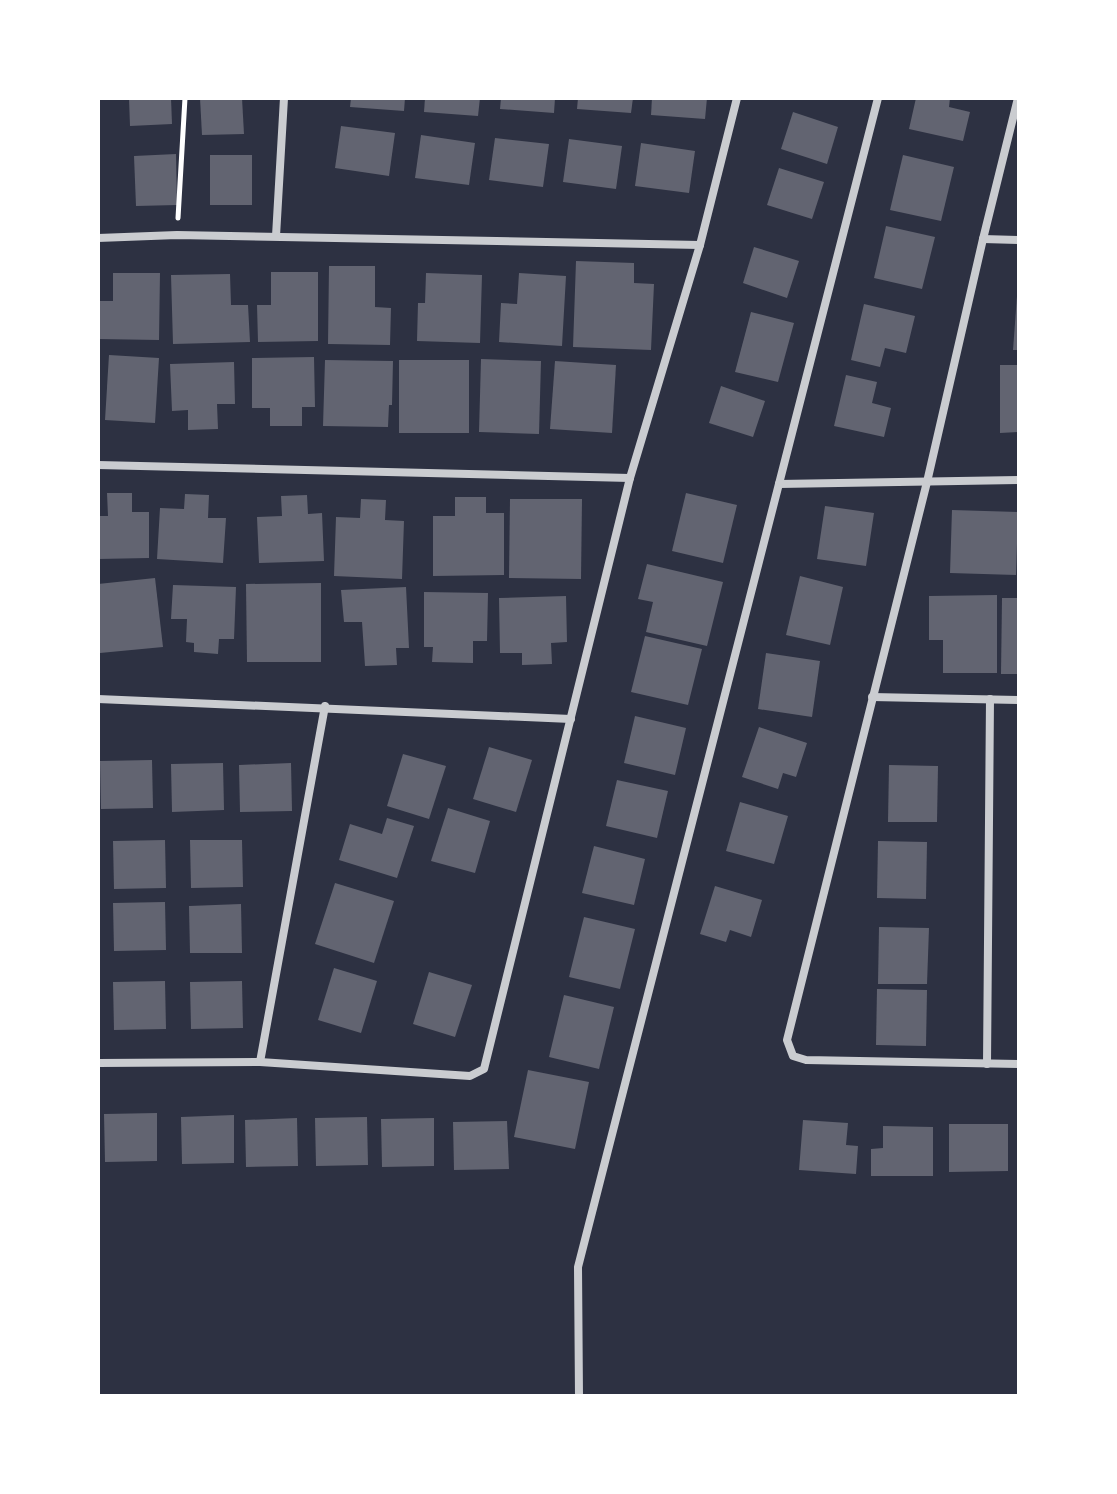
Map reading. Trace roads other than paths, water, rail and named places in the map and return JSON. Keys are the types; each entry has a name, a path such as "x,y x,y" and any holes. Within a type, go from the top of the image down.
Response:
{"street":[{"path":"276,236 284,98"},
{"path":"98,1063 260,1062 470,1076 484,1069 630,478 700,245 737,98"},
{"path":"579,1396 578,1267 878,98"},
{"path":"1018,98 927,482 787,1040 793,1056 806,1060 1019,1064"},
{"path":"98,238 276,236 700,245"},
{"path":"983,239 1019,240"},
{"path":"98,465 630,478"},
{"path":"779,484 1019,480"},
{"path":"872,697 1019,700"},
{"path":"98,699 325,706 571,719"},
{"path":"987,1064 990,699"},
{"path":"260,1062 325,706"}]}
